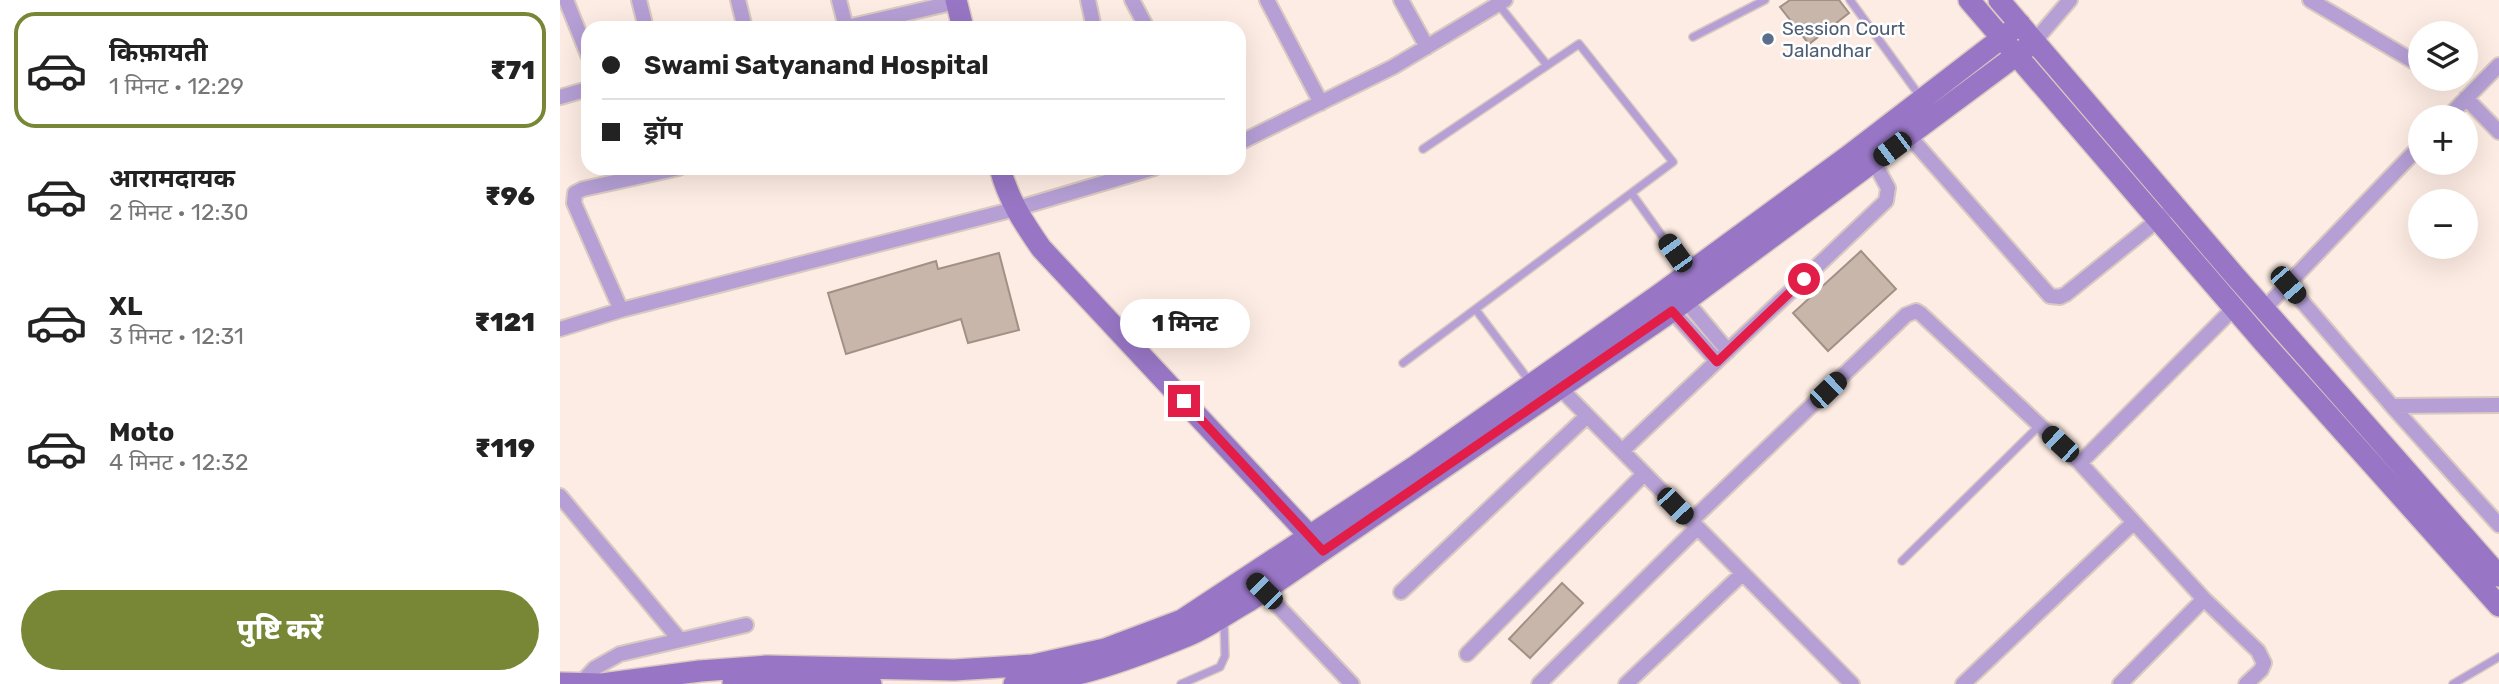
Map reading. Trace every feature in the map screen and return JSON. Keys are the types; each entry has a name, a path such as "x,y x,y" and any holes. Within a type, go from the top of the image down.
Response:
{"street":[{"path":"566,0 581,38"},
{"path":"639,0 644,21"},
{"path":"738,0 743,21"},
{"path":"839,0 843,21"},
{"path":"1088,0 1092,21"},
{"path":"1132,0 1143,21"},
{"path":"1266,0 1321,103"},
{"path":"1401,0 1427,47"},
{"path":"1969,0 2001,38 2024,49 2175,206 2499,576"},
{"path":"1999,0 2020,24 2024,49 2158,220 2499,606"},
{"path":"1014,684 1096,676 1189,635 1223,615 1257,584 1546,382 1689,273 1809,197 1874,162 2024,49 2070,0"},
{"path":"2310,0 2408,58"},
{"path":"873,21 956,1 961,21"},
{"path":"1246,140 1393,67 1502,2"},
{"path":"1317,543 1414,467 1546,382 1679,306 1922,99 2020,24"},
{"path":"2459,105 2499,65"},
{"path":"560,97 581,91"},
{"path":"2466,98 2499,132"},
{"path":"1909,136 2050,296 2060,297 2066,294 2175,206"},
{"path":"2264,309 2408,159"},
{"path":"1622,452 1886,201 1888,188 1874,162"},
{"path":"560,195 647,175"},
{"path":"1002,175 1015,209 1041,248 1317,543"},
{"path":"560,329 621,310 1015,209 1130,175"},
{"path":"575,193 574,203 621,310"},
{"path":"2288,285 2499,525"},
{"path":"1679,306 1728,351"},
{"path":"1679,306 1717,362"},
{"path":"2080,463 2234,308"},
{"path":"1539,684 1694,525 1910,312 1922,314 2080,463 2204,599 2263,658 2261,670 2246,684"},
{"path":"1546,382 1587,416 1852,684"},
{"path":"2392,406 2499,405"},
{"path":"1401,592 1587,416"},
{"path":"1467,654 1644,474"},
{"path":"560,496 680,640"},
{"path":"1964,684 2133,523"},
{"path":"1626,684 1742,574"},
{"path":"560,683 602,684 700,671 767,666 896,676 1033,665 1105,649 1182,620 1257,584"},
{"path":"1257,584 1351,684"},
{"path":"2120,684 2204,599"},
{"path":"580,684 595,668 613,657 746,625"},
{"path":"700,684 766,681 871,684"}],"lane":[{"path":"1693,37 1765,0"},
{"path":"1850,0 1922,99"},
{"path":"1502,2 1547,65"},
{"path":"1403,363 1673,162 1579,44 1423,149"},
{"path":"1632,194 1689,273"},
{"path":"1476,310 1546,382"},
{"path":"1902,561 2039,425"},
{"path":"1181,684 1220,667 1225,656 1223,615"},
{"path":"2456,683 2499,657"}],"building":[{"path":"1790,0 1839,0 1849,13 1809,44 1780,7"},
{"path":"1861,251 1896,289 1828,351 1793,313"},
{"path":"999,253 1019,330 968,343 961,319 846,354 828,293 936,261 938,269"},
{"path":"1562,583 1583,603 1530,658 1509,639"}],"place":[{"name":"Session Court Jalandhar","path":"1768,39"}],"route":[{"path":"1184,401 1323,551 1672,311 1717,362 1804,279"}]}
